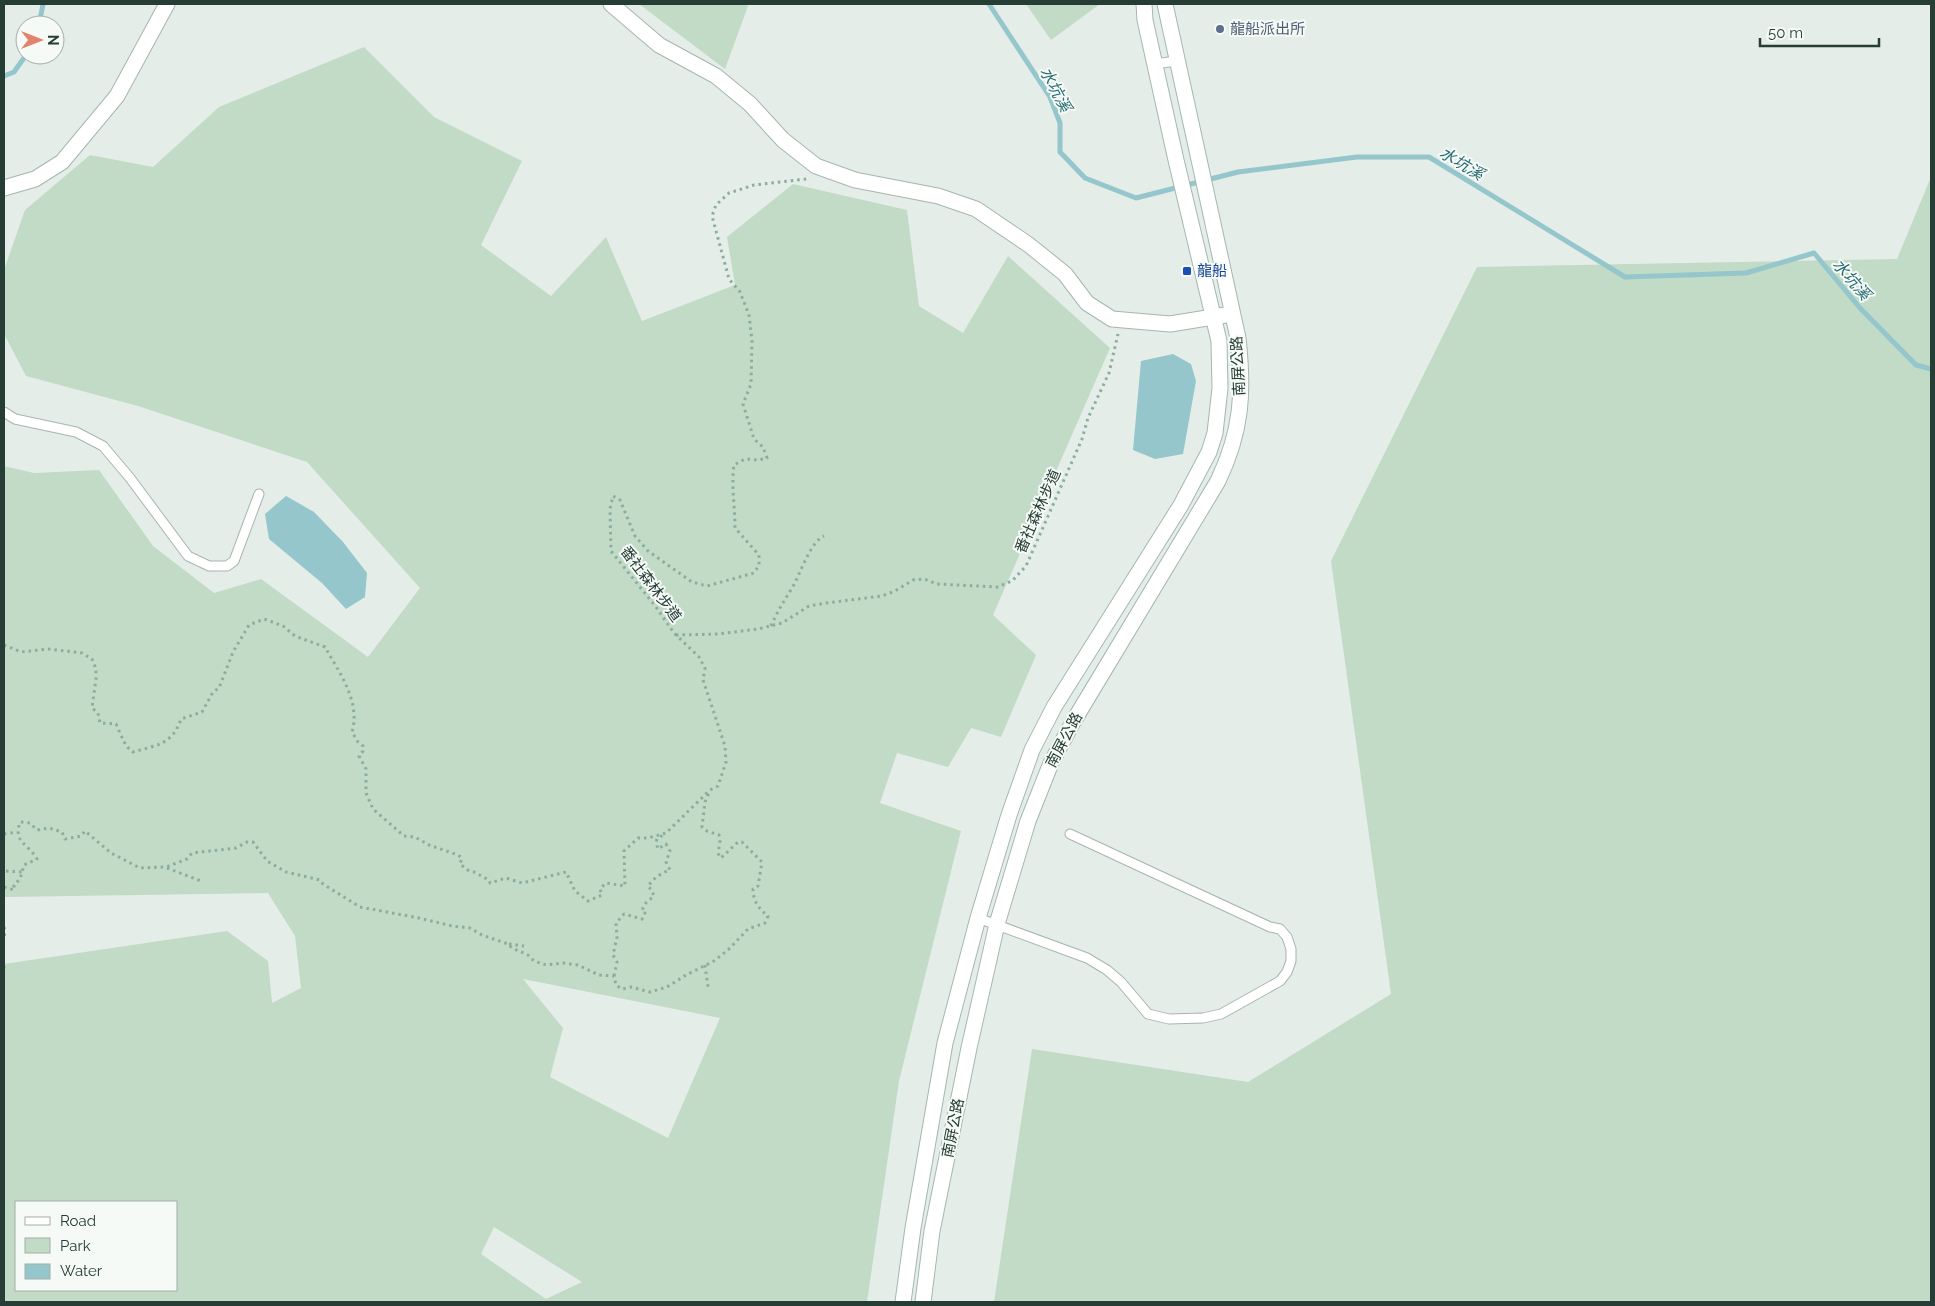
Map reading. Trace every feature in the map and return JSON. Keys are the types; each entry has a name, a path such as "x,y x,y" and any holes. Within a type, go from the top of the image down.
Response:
{"main road":[{"path":"4,188 35,179 62,162 117,96 167,4"},
{"path":"611,4 659,45 716,76 750,104 783,140 816,166 855,180 938,196 976,210 1029,245 1065,274 1087,303 1112,319 1170,324 1232,314"},
{"path":"1144,4 1145,20 1155,64"},
{"path":"1165,4 1176,61"},
{"name":"南屏公路","path":"923,1302 932,1231 969,1048 997,924 1028,822 1051,763 1072,722 1203,507 1230,457 1236,437 1242,387 1238,338 1176,61"},
{"name":"南屏公路","path":"903,1302 913,1228 944,1043 978,918 1009,815 1032,750 1054,707 1181,505 1209,452 1216,433 1220,388 1219,341 1155,64"}],"lane":[{"path":"1155,64 1176,61"},
{"path":"4,412 15,419 76,432 103,446 130,478 188,556 209,566 227,566 234,560 259,494"},
{"path":"978,918 1087,958 1120,982 1148,1014 1156,1017 1169,1019 1202,1018 1221,1014 1280,981 1287,972 1291,961 1291,948 1287,937 1280,929 1270,927 1070,834"}],"path":[{"name":"番社森林步道","path":"710,790 705,802 702,827 719,835 721,841 718,852 721,858 738,842 742,842 762,862 758,886 753,889 753,897 762,911 768,916 765,923 748,928 728,950 714,961 667,987 650,992 631,987 622,989 616,985 614,976 617,962 614,955 617,937 616,923 624,914 642,919 645,913 642,910 645,903 654,896 652,889 648,887 649,885 654,878 670,870 666,862 670,851 668,846 666,844 658,849 656,845 657,839 666,833 710,790 718,786 726,762 725,746 704,680 705,668 700,657 674,633 656,607 611,551 610,508 613,496 620,500 635,536 648,551 692,582 707,586 754,573 759,566 759,555 735,528 735,507 731,481 734,465 745,459 759,460 767,458 763,447 754,439 743,404 751,384 752,341 748,315 740,292 729,279 712,216 716,205 728,193 754,185 812,178"},
{"name":"番社森林步道","path":"674,633 677,635 718,634 758,630 782,623 810,606 882,596 896,591 913,580 924,579 937,584 997,587 1012,581 1026,566 1082,439 1088,418 1109,373 1121,321"},
{"path":"771,626 779,606 792,589 810,552 819,538 824,536"},
{"path":"4,645 21,652 48,649 82,653 92,659 96,679 92,708 98,713 100,723 116,724 126,746 133,752 166,742 176,732 181,719 202,712 213,692 219,688 244,632 249,625 264,619 284,626 295,636 325,647 352,700 355,722 352,732 363,746 363,751 359,756 366,769 366,793 373,809 404,836 415,837 429,845 458,855 462,858 460,864 489,880 490,883 506,878 522,883 566,872 575,891 588,901 602,895 600,889 606,883 624,886 624,851 638,838 648,838 666,833"},
{"name":"番社森林步道","path":"4,834 17,832 20,822 30,824 37,830 49,828 62,832 64,839 81,836 84,831 112,853 140,868 166,867 187,859 192,853 236,848 246,842 253,842 267,861 286,872 320,880 323,884 360,907 470,928 482,935 508,944 524,946"},
{"path":"4,887 14,890 14,885 20,879 24,865 36,859 21,842 17,832"},
{"name":"番社森林步道","path":"166,867 201,881"},
{"path":"6,871 23,872"},
{"path":"4,927 4,939"},
{"name":"番社森林步道","path":"508,944 512,948 528,955 534,961 546,965 563,963 578,965 599,975 614,976"},
{"path":"705,965 708,987"},
{"path":"4,966 4,971"}],"green space":[{"path":"639,4 747,4 748,6 725,69"},
{"path":"1026,4 1100,4 1051,40"},
{"path":"364,47 434,117 522,161 481,245 551,296 606,237 642,321 735,285 727,237 793,184 907,210 919,306 963,333 1008,256 1110,348 993,615 1036,655 1001,737 971,728 948,767 897,753 880,803 961,831 899,1081 867,1302 4,1302 4,964 227,931 268,961 272,1003 301,988 295,936 268,893 4,897 4,466 34,473 99,470 153,546 214,593 261,579 368,657 420,588 307,462 138,406 26,376 4,334 4,270 25,210 90,155 153,167 219,107","holes":["523,979 720,1018 668,1138 550,1077 563,1028","494,1227 582,1282 546,1299 481,1254"]},
{"path":"1931,177 1931,1302 994,1302 1032,1049 1248,1082 1391,994 1331,561 1477,267 1897,259"}],"water":[{"path":"1173,354 1191,364 1196,381 1183,454 1155,459 1133,450 1141,361"},
{"path":"286,496 314,512 343,542 367,573 365,597 346,609 322,583 269,539 265,514"}],"waterway":[{"name":"水坑溪","path":"41,15 43,4"},
{"name":"水坑溪","path":"989,4 1050,97 1060,123 1060,152 1085,178 1136,198 1238,172 1357,157 1429,157 1625,277 1746,273 1814,253 1860,308 1916,365 1931,369"},
{"name":"水坑溪","path":"4,76 14,72 19,65"}],"place":[{"name":"龍船派出所","path":"1220,29"},
{"name":"龍船","path":"1187,271"}]}
